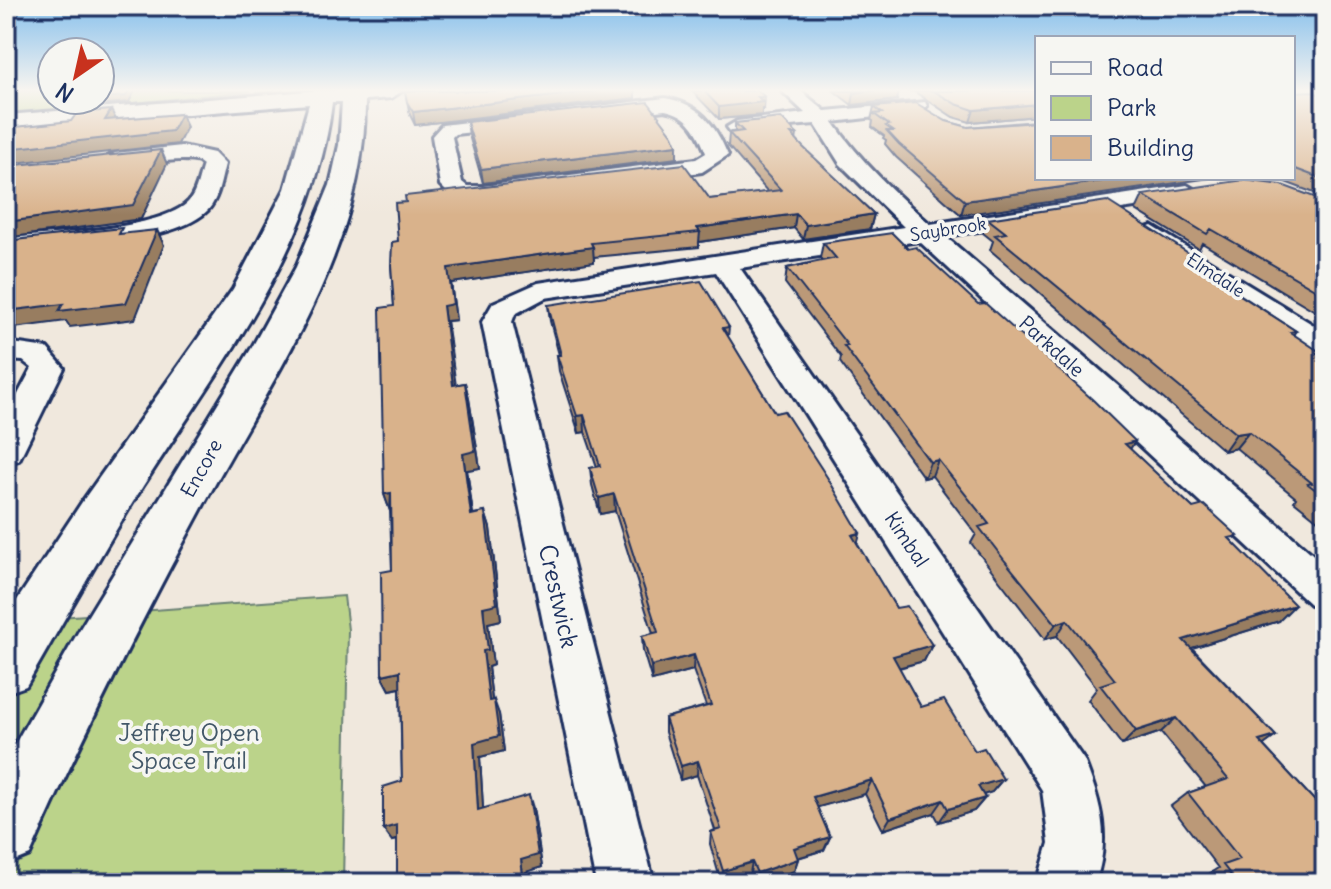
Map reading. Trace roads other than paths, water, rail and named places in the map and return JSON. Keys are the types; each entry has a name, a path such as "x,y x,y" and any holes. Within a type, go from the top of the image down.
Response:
{"street":[{"path":"6,667 101,512 250,290 299,189 315,132"},
{"name":"Encore","path":"6,831 47,741 276,335 319,250 342,190 352,145 347,132"},
{"path":"446,132 442,136 451,185 461,193 483,193 702,165 717,155 708,132"},
{"name":"Parkdale","path":"831,132 858,171 1325,591"},
{"path":"6,246 143,229 173,221 201,203 214,165 210,158 183,153 96,161"},
{"name":"Saybrook","path":"503,309 538,291 1207,189"},
{"name":"Elmdale","path":"1107,205 1325,345"},
{"name":"Kimbal","path":"724,264 1065,779 1077,820 1077,858 1066,883"},
{"name":"Crestwick","path":"503,309 497,322 500,337 625,883"},
{"path":"6,351 35,354 44,360 48,368 6,451"}],"park label":[{"name":"Jeffrey Open Space Trail","path":"189,746"}]}
